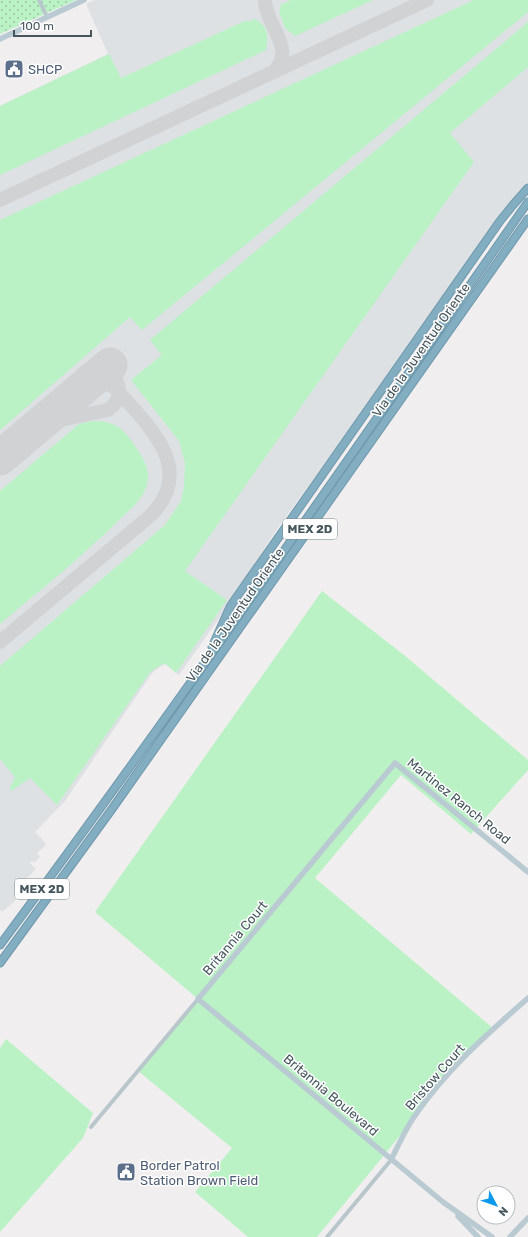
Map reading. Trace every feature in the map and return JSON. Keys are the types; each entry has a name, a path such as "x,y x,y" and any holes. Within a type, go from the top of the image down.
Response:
{"highway":[{"path":"205,662 230,607 236,598 500,221 528,188"},
{"name":"Via de la Juventud Oriente","path":"0,945 83,833 205,662 528,202"},
{"name":"Via de la Juventud Oriente","path":"0,964 252,611 528,219"},
{"path":"83,833 91,838"}],"street":[{"path":"39,0 48,17"},
{"path":"0,39 84,0"},
{"name":"Martinez Ranch Road","path":"396,763 528,872"},
{"name":"Britannia Court","path":"91,1127 396,763"},
{"name":"Bristow Court","path":"326,1237 391,1160 423,1103 466,1055 528,998"},
{"name":"Britannia Boulevard","path":"198,999 449,1208 478,1237"},
{"name":"Britannia Boulevard","path":"449,1208 492,1237"},
{"path":"510,1237 528,1218"}],"shaded area":[{"path":"95,0 528,0 528,183 275,532 222,614 179,675 165,664 153,672 65,801 35,832 46,845 37,853 40,857 34,863 32,861 30,863 36,869 25,880 15,901 2,912 0,910 0,106 108,54 86,4"}],"green space":[{"path":"0,0 76,0 0,34"},
{"path":"291,0 373,0 295,36 285,28 279,12 281,7 280,5"},
{"path":"474,0 528,0 528,12 142,330 130,317 0,430 0,220"},
{"path":"255,19 265,28 267,36 266,50 0,175 0,106 109,54 121,78 247,20 248,22"},
{"path":"528,22 528,67 450,133 474,162 185,571 227,600 176,673 165,663 151,671 57,805 30,778 11,791 10,788 15,777 0,759 0,666 165,525 181,501 184,487 185,463 179,441 131,380 162,355 150,340"},
{"path":"93,421 113,424 122,430 131,440 144,461 148,472 145,490 137,502 105,534 0,624 0,491 79,424"},
{"path":"322,591 404,655 528,760 528,770 471,834 401,775 315,878 494,1029 466,1055 317,1237 248,1237 195,1192 232,1148 138,1071 198,999 95,912"},
{"path":"6,1039 93,1113 83,1138 0,1232 0,1048"}],"taxiway":[{"path":"265,0 266,9 281,46 282,55 280,64 273,72"},
{"path":"0,200 427,0"},
{"path":"34,429 46,423 108,410 115,403 119,394 115,378 109,372 102,369 94,368 85,372 80,377 74,394 66,403"},
{"path":"0,642 150,516 164,498 169,481 168,464 162,448 153,432 115,388 108,384 100,383 85,386"}],"runway":[{"path":"0,458 110,365"}],"place":[{"name":"SHCP","path":"14,69"},
{"name":"Border Patrol Station Brown Field","path":"126,1172"}]}
